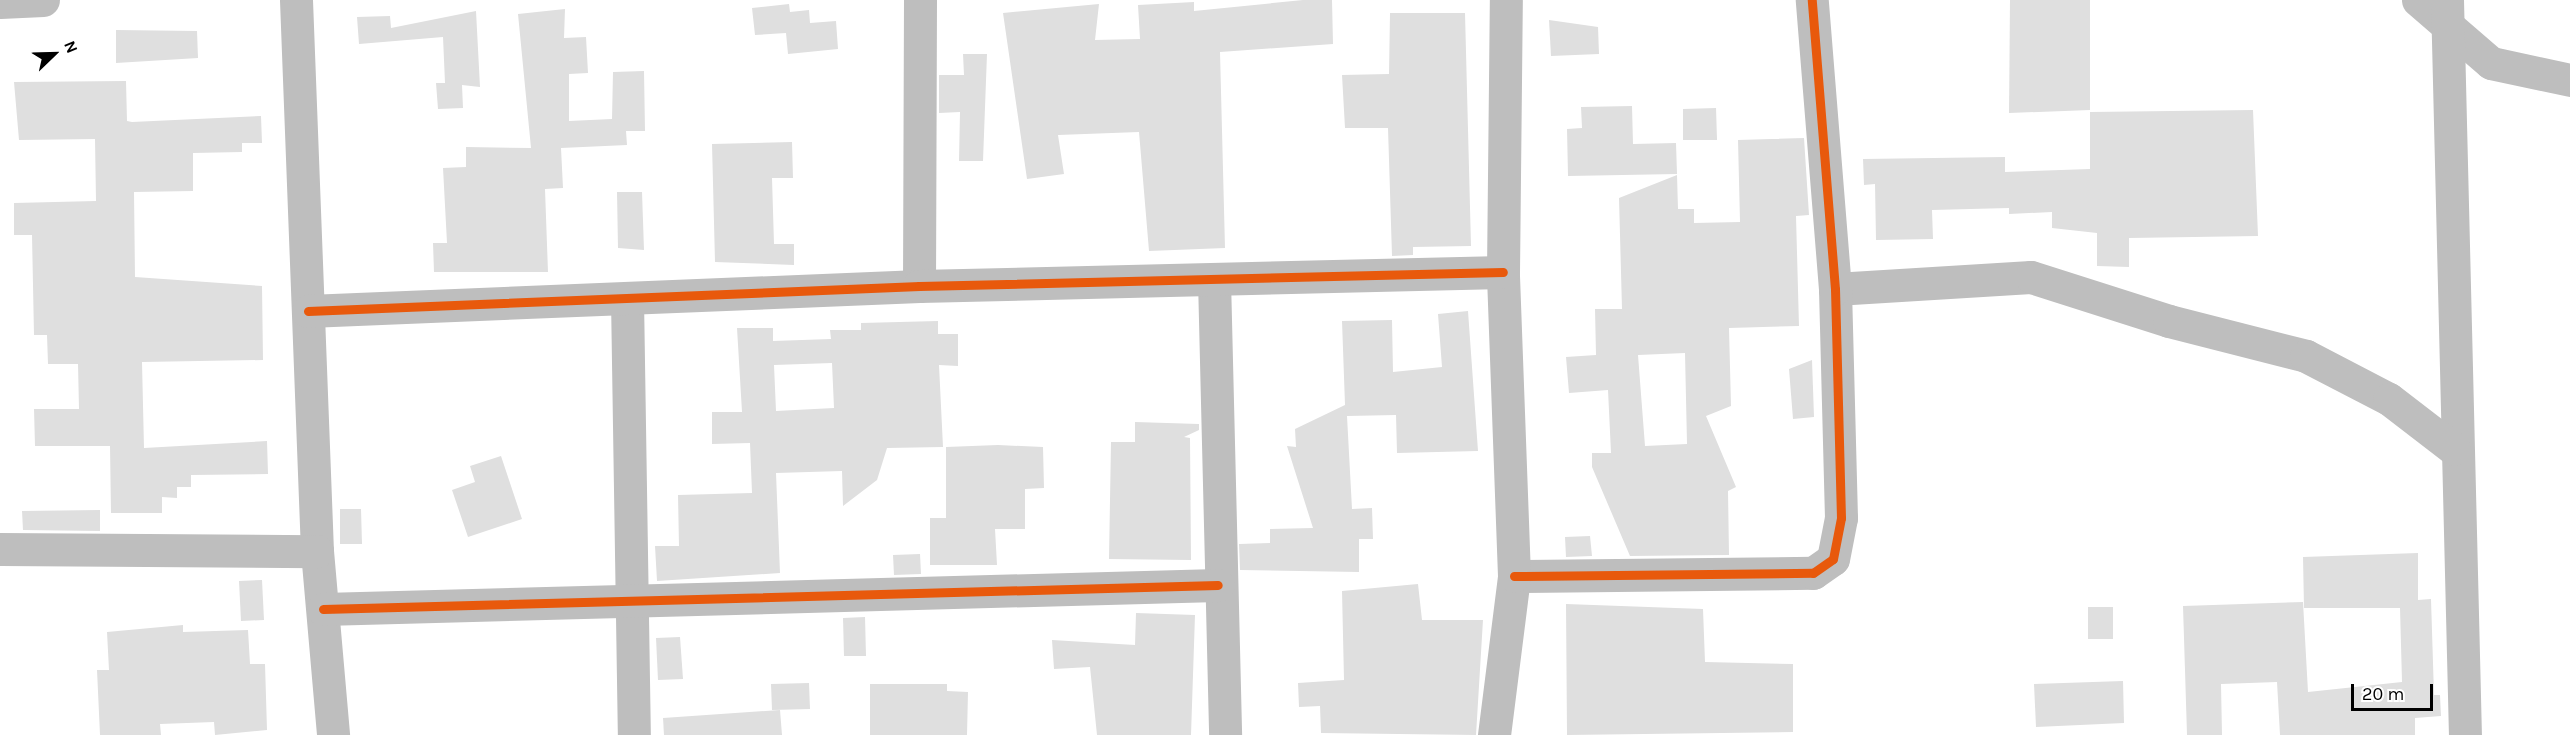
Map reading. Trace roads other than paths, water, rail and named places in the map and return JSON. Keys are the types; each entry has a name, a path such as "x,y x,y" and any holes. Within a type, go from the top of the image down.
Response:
{"street":[{"path":"0,2 43,0"},
{"path":"296,0 317,551 333,735"},
{"path":"919,286 920,0"},
{"path":"1494,735 1514,576 1503,272 1506,0"},
{"path":"1514,576 1813,573 1833,559 1841,518 1834,289 1812,0"},
{"path":"2418,0 2447,15 2491,63 2570,80"},
{"path":"2447,15 2454,449 2465,735"},
{"path":"308,311 919,286 1503,272"},
{"path":"1834,289 2031,277 2306,356 2389,399 2454,449"},
{"path":"1214,279 1218,585 1225,735"},
{"path":"627,298 634,604 634,735"},
{"path":"0,549 317,551"},
{"path":"323,609 634,604 1218,585"}]}
